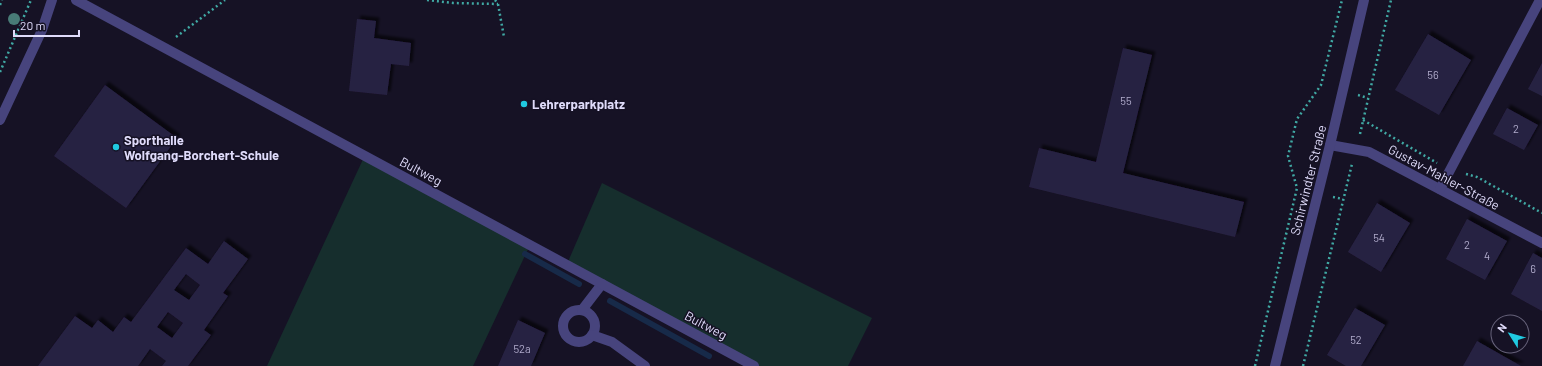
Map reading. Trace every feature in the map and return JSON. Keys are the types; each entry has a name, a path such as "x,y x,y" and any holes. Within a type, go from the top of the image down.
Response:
{"street":[{"path":"0,120 42,30 52,0"},
{"name":"Bultweg","path":"76,0 754,366"},
{"name":"Schirwindter Straße","path":"1275,366 1330,145 1364,0"},
{"path":"1440,189 1540,0"},
{"name":"Gustav-Mahler-Straße","path":"1330,145 1369,152 1542,243"},
{"path":"582,310 602,284"},
{"path":"575,310 588,312 594,322 592,335 582,342 575,342 569,339 565,335 563,329 565,316 575,310"},
{"path":"592,335 612,342 645,366"}],"path":[{"path":"0,5 2,0"},
{"path":"0,72 31,0"},
{"path":"163,47 225,0"},
{"path":"427,0 452,3 498,4"},
{"path":"495,0 498,4 504,37"},
{"path":"1255,366 1297,188 1288,156 1297,119 1321,85 1342,0"},
{"path":"1303,366 1391,0"}],"green space":[{"path":"365,155 530,245 473,366 267,366"},
{"path":"602,183 872,318 848,366 754,366 567,264"}],"building":[{"path":"357,19 376,21 374,38 411,43 409,66 391,64 387,95 349,91"},
{"path":"1428,34 1471,60 1439,115 1395,90"},
{"path":"1123,48 1152,55 1123,173 1244,202 1235,237 1029,187 1039,148 1096,162"},
{"path":"1542,63 1542,96 1528,89"},
{"name":"Sporthalle Wolfgang-Borchert-Schule","path":"105,85 177,138 126,208 54,156"},
{"path":"1507,108 1538,125 1524,150 1493,134"},
{"path":"1377,203 1410,223 1381,272 1348,252"},
{"path":"1467,219 1507,241 1485,280 1446,259"},
{"path":"224,241 248,259 223,293 228,296 204,330 211,335 188,366 162,366 166,361 150,349 138,366 38,366 75,316 92,328 98,320 113,332 124,317 131,322 186,248 208,264","holes":["186,274 200,285 189,300 174,290","168,312 183,323 172,338 157,327"]},
{"path":"1533,253 1542,258 1542,311 1511,294"},
{"path":"1355,308 1385,325 1361,366 1346,366 1327,355"},
{"path":"518,320 545,333 531,366 498,366"},
{"path":"1477,341 1490,348 1490,354 1500,354 1521,366 1463,366"}],"waterway":[{"path":"525,254 579,284"},
{"path":"610,301 709,356"}],"place":[{"name":"Lehrerparkplatz","path":"524,104"},
{"name":"Sporthalle Wolfgang-Borchert-Schule","path":"116,147"}]}
